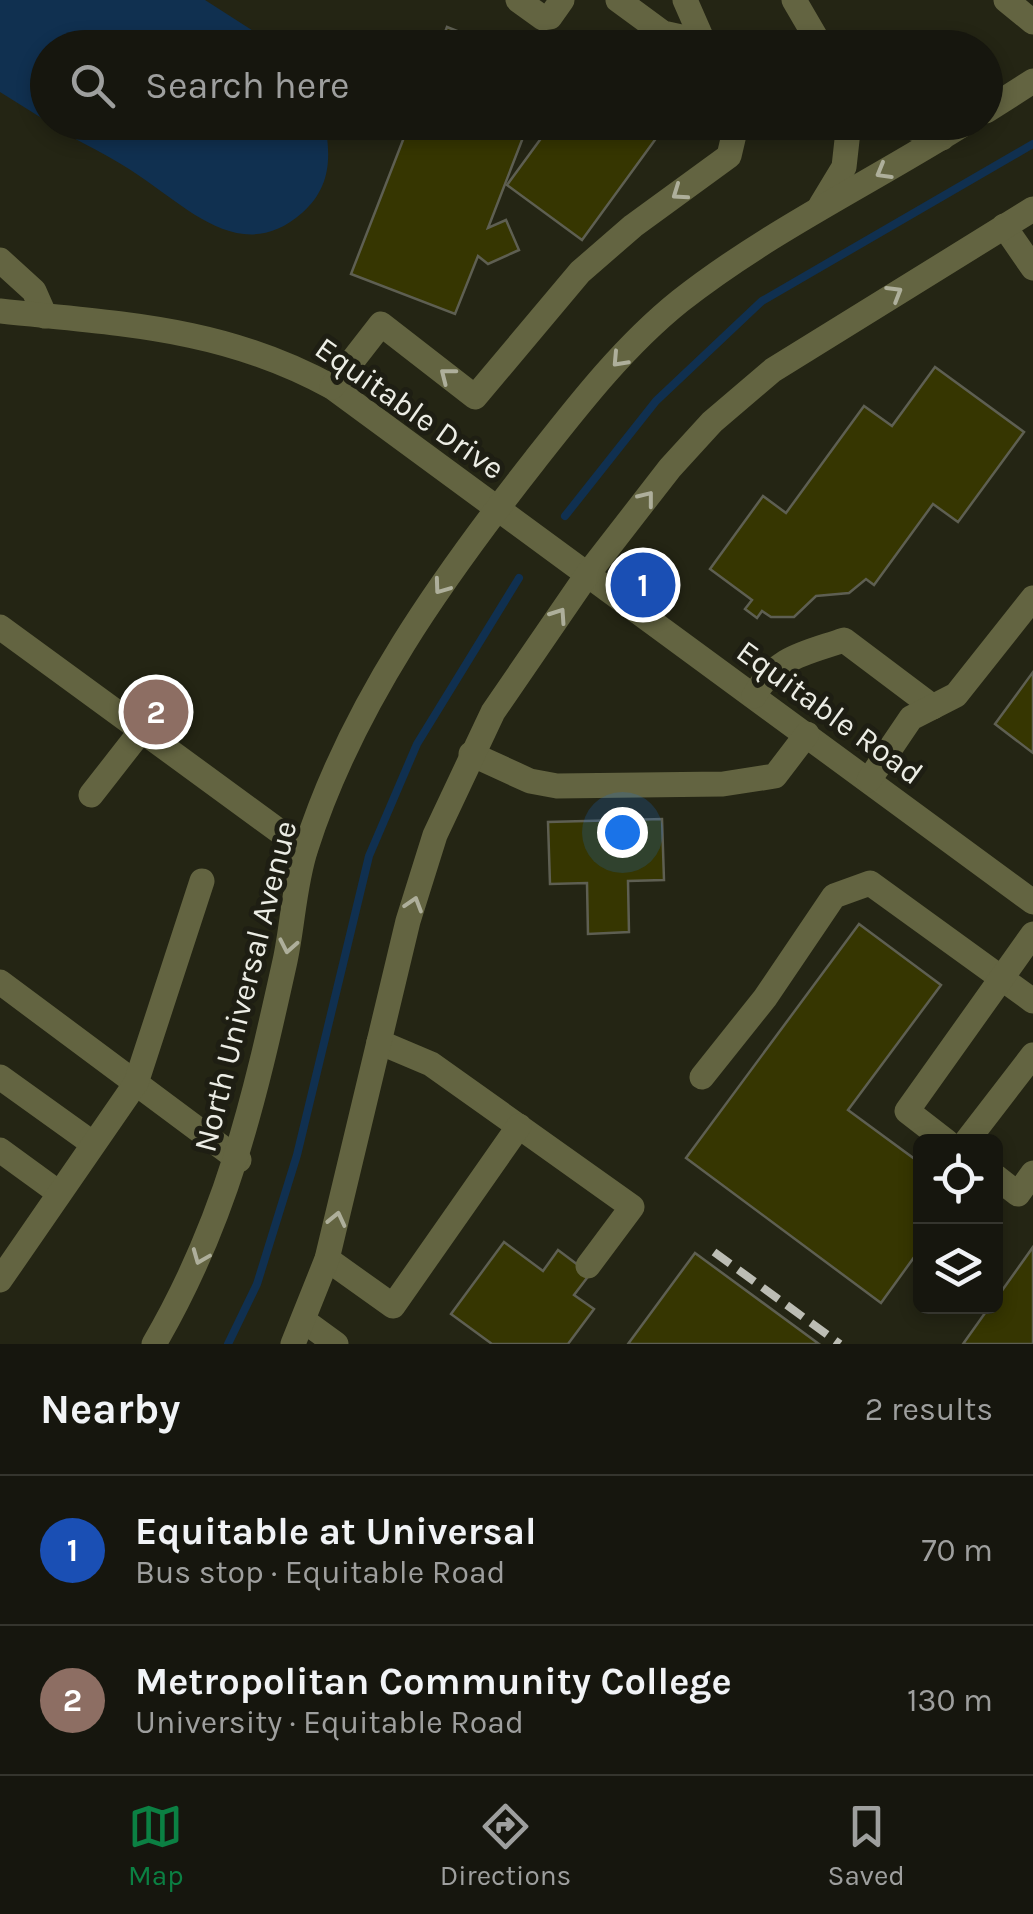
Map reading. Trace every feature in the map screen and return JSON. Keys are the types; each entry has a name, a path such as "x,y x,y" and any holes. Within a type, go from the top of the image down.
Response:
{"street":[{"path":"518,0 543,18 550,17 562,0"},
{"path":"618,0 659,30"},
{"path":"686,0 699,30"},
{"path":"794,0 812,30"},
{"path":"1006,0 1033,22"},
{"path":"1003,100 1033,81"},
{"path":"332,388 381,324 475,397 580,272 633,226 729,156 733,140"},
{"path":"818,210 844,168 848,140"},
{"name":"North Universal Avenue","path":"154,1344 190,1283 238,1160 289,943 305,850 376,689 420,616 582,400 635,342 724,269 939,140"},
{"path":"336,1344 298,1332 328,1259 408,921 435,835 493,712 587,575 670,468 712,422 773,370 1033,208"},
{"path":"1004,226 1033,268"},
{"path":"0,260 34,291 44,316"},
{"name":"Equitable Drive","path":"0,312 188,332 281,359 332,388 587,575"},
{"name":"Equitable Road","path":"587,575 1033,902"},
{"path":"869,780 912,718 956,695 1033,598"},
{"path":"0,628 305,850"},
{"path":"754,696 766,674 788,659 844,640 933,707"},
{"path":"91,795 141,731"},
{"path":"471,754 530,781 556,786 723,784 775,776 807,734"},
{"path":"0,1280 9,1247 58,1192 136,1084 202,881"},
{"path":"702,1077 765,998 834,896 870,883 1033,1001"},
{"path":"937,1134 907,1112 1033,934"},
{"path":"0,982 238,1160"},
{"path":"379,1042 430,1064 632,1207 588,1266"},
{"path":"972,1134 1033,1055"},
{"path":"0,1077 92,1143"},
{"path":"328,1259 393,1306 519,1126"},
{"path":"0,1150 58,1192"},
{"path":"1003,1182 1018,1194 1033,1173"}],"shaded area":[{"path":"0,0 1033,0 1033,1344 0,1344"}],"water":[{"path":"0,0 205,0 252,30 30,30 30,111 0,92"},
{"path":"78,140 327,140 327,171 312,203 280,228 259,234 238,233 198,217 130,169"}],"building":[{"path":"403,140 522,140 488,228 506,220 519,250 488,264 478,256 455,314 351,274"},
{"path":"540,140 655,140 582,240 507,185"},
{"path":"935,367 1024,432 958,522 933,504 874,585 866,579 849,593 816,596 794,617 771,617 762,611 757,618 745,609 752,600 710,569 763,496 786,513 864,406 892,426"},
{"path":"1033,672 1033,753 995,724"},
{"path":"662,819 664,880 628,881 629,932 588,934 587,883 550,884 548,822"},
{"path":"859,924 941,985 848,1110 913,1158 913,1259 881,1303 686,1158"},
{"path":"504,1242 543,1271 558,1250 590,1274 574,1295 594,1309 568,1344 492,1344 451,1314"},
{"path":"1033,1247 1033,1344 963,1344 984,1314 1003,1314 1003,1289"},
{"path":"695,1253 819,1344 628,1344"}],"waterway":[{"path":"565,516 656,401 762,301 1033,144"},
{"path":"228,1344 257,1284 297,1155 369,856 417,744 519,578"}],"railway":[{"path":"714,1252 840,1344"}],"place":[{"name":"Equitable at Universal","path":"643,585"},
{"name":"Metropolitan Community College","path":"156,712"}]}
